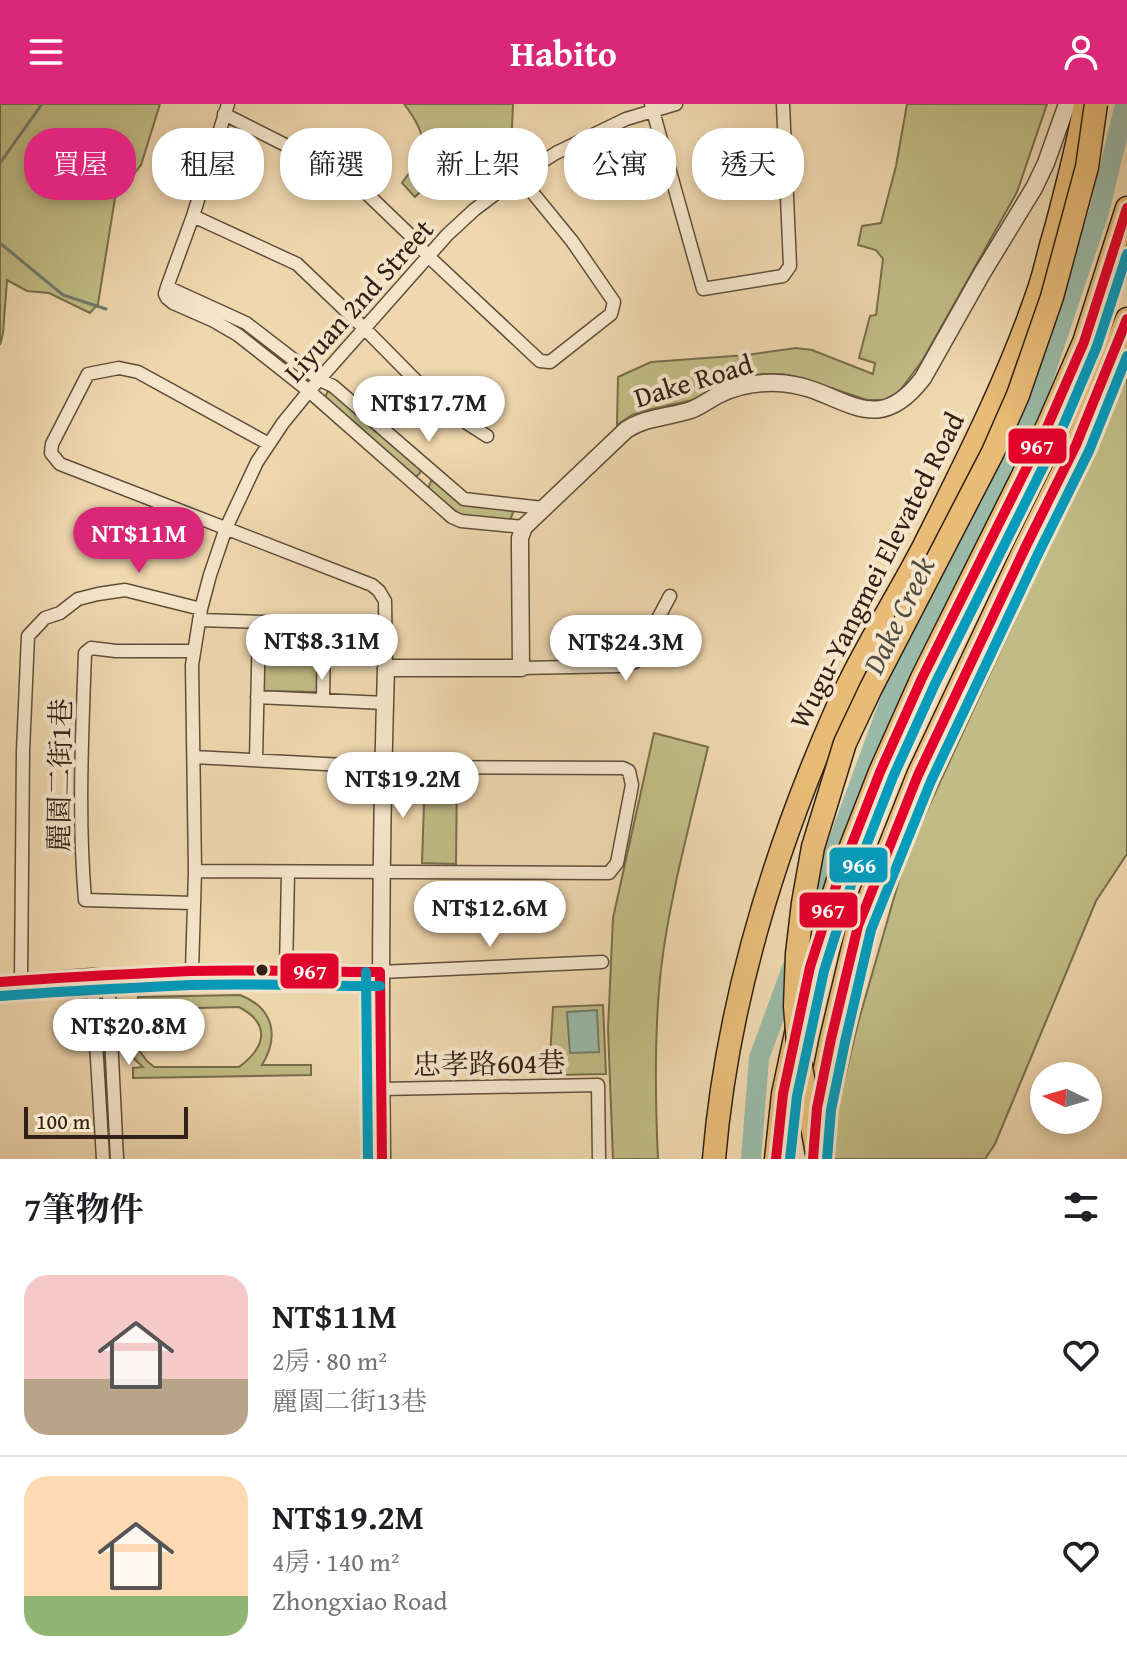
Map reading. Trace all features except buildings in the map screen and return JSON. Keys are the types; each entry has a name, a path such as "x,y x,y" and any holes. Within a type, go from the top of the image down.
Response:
{"highway":[{"name":"Wugu-Yangmei Elevated Road","path":"714,1159 726,1063 738,1005 784,841 838,705 867,645 929,535 1013,355 1039,286 1078,147 1085,104"},
{"name":"Wugu-Yangmei Elevated Road","path":"815,1159 799,1056 795,1006 797,954 813,847 845,743 993,452 1018,395 1052,297 1087,167 1096,104"},
{"path":"776,1159 783,1094 810,967 839,877 880,772 922,678 1060,398 1084,342 1127,208"},
{"path":"815,1159 817,1108 858,926 918,775 1076,445 1127,319"}],"street":[{"name":"Liyuan 2nd Street","path":"548,158 652,107 676,104"},
{"path":"652,107 703,289 783,276 790,266 783,104"},
{"name":"Dake Road","path":"524,527 626,430 647,420 695,408 739,387 777,383 796,385 870,410 899,404 923,378 1034,188 1067,104"},
{"path":"521,668 520,538 524,527 461,521 452,517 275,364 225,327 173,303 165,294 226,109 360,187 540,361 550,362 611,314 614,302 572,241 539,200"},
{"name":"Liyuan 2nd Street","path":"192,971 195,871 192,665 200,614 226,528 269,444 309,391 447,235 487,200"},
{"path":"193,216 297,264 442,407 487,436"},
{"path":"167,287 246,323 320,380 333,386 460,496 470,501 543,508"},
{"path":"275,364 283,353"},
{"path":"269,444 138,372 119,368 88,374 52,444 51,453 60,464 372,585 385,601 380,972 382,1159"},
{"path":"417,485 432,470"},
{"path":"21,980 23,751 28,636 45,618 60,613 78,599 125,590 200,614 259,623 324,624 323,700"},
{"path":"386,668 619,666 635,662 670,596"},
{"path":"256,760 259,623"},
{"name":"麗園二街1巷","path":"193,903 85,900 81,850 81,771 85,653 91,648 194,651"},
{"path":"257,697 385,703"},
{"path":"194,757 382,767 623,768 629,771 632,785 617,863 609,873 195,871"},
{"path":"286,971 288,872"},
{"path":"0,982 192,971 380,972 602,962"},
{"path":"92,975 103,1159"},
{"path":"108,976 117,1159"},
{"name":"忠孝路604巷","path":"381,1089 598,1085 599,1159"}],"shaded area":[{"path":"0,104 160,104 141,165 136,171 136,128 24,128 24,200 115,200 98,304 90,313 49,293 27,291 7,280 0,345"},
{"path":"404,104 513,104 512,128 418,128"},
{"path":"907,104 1047,104 1017,192 922,361 898,393 884,400 867,400 801,378 762,374 726,382 693,400 632,415 617,425 618,377 651,362 796,348 812,350 873,374 875,363 859,358 870,316 876,315 883,259 876,250 858,245 862,226 881,223 896,166"},
{"path":"408,174 408,189 402,183"},
{"path":"1127,365 1127,854 1096,901 995,1144 985,1159 831,1159 835,1119 858,1023 906,856 1110,413"},
{"path":"328,391 421,468 420,473 411,476 324,399"},
{"path":"431,481 438,482 457,500 507,508 513,512 511,518 506,521 463,517 428,489"},
{"path":"264,628 320,630 319,692 263,691"},
{"path":"654,733 708,747 675,885 661,969 656,1064 658,1159 613,1159 608,1029 613,918"},
{"path":"425,774 457,774 456,864 422,863"},
{"path":"99,990 105,990 112,1125 109,1129 106,1124"},
{"path":"240,995 260,1007 270,1024 271,1043 262,1065 311,1065 311,1075 133,1078 133,1068 143,1067 126,1046 124,1031 138,1008 138,997","holes":["239,1007 260,1028 261,1036 255,1052 239,1067 154,1067 136,1046 134,1035 137,1024 145,1015 158,1009"]},
{"path":"603,1005 606,1074 549,1075 553,1007"},
{"path":"597,1010 599,1052 570,1053 567,1012"}],"waterway":[{"path":"0,163 42,104"},
{"name":"Dake Creek","path":"751,1159 759,1058 898,679 1032,412 1099,212 1125,104"},
{"path":"0,243 63,295 106,309"}],"transit line":[{"name":"967","path":"776,1159 783,1094 810,967 839,877 880,772 922,678 1048,425 1084,342 1127,208"},
{"name":"966","path":"790,1159 797,1096 824,971 852,882 893,777 935,684 1061,431 1097,346 1127,254"},
{"name":"967","path":"813,1159 817,1108 858,926 918,775 1076,445 1127,319"},
{"name":"966","path":"827,1159 831,1110 871,930 931,781 1089,451 1127,356"},
{"name":"967","path":"0,982 190,971 380,972"},
{"name":"966","path":"366,972 368,1159"},
{"name":"967","path":"380,972 382,1159"},
{"name":"966","path":"1,996 190,985 380,986"}]}
